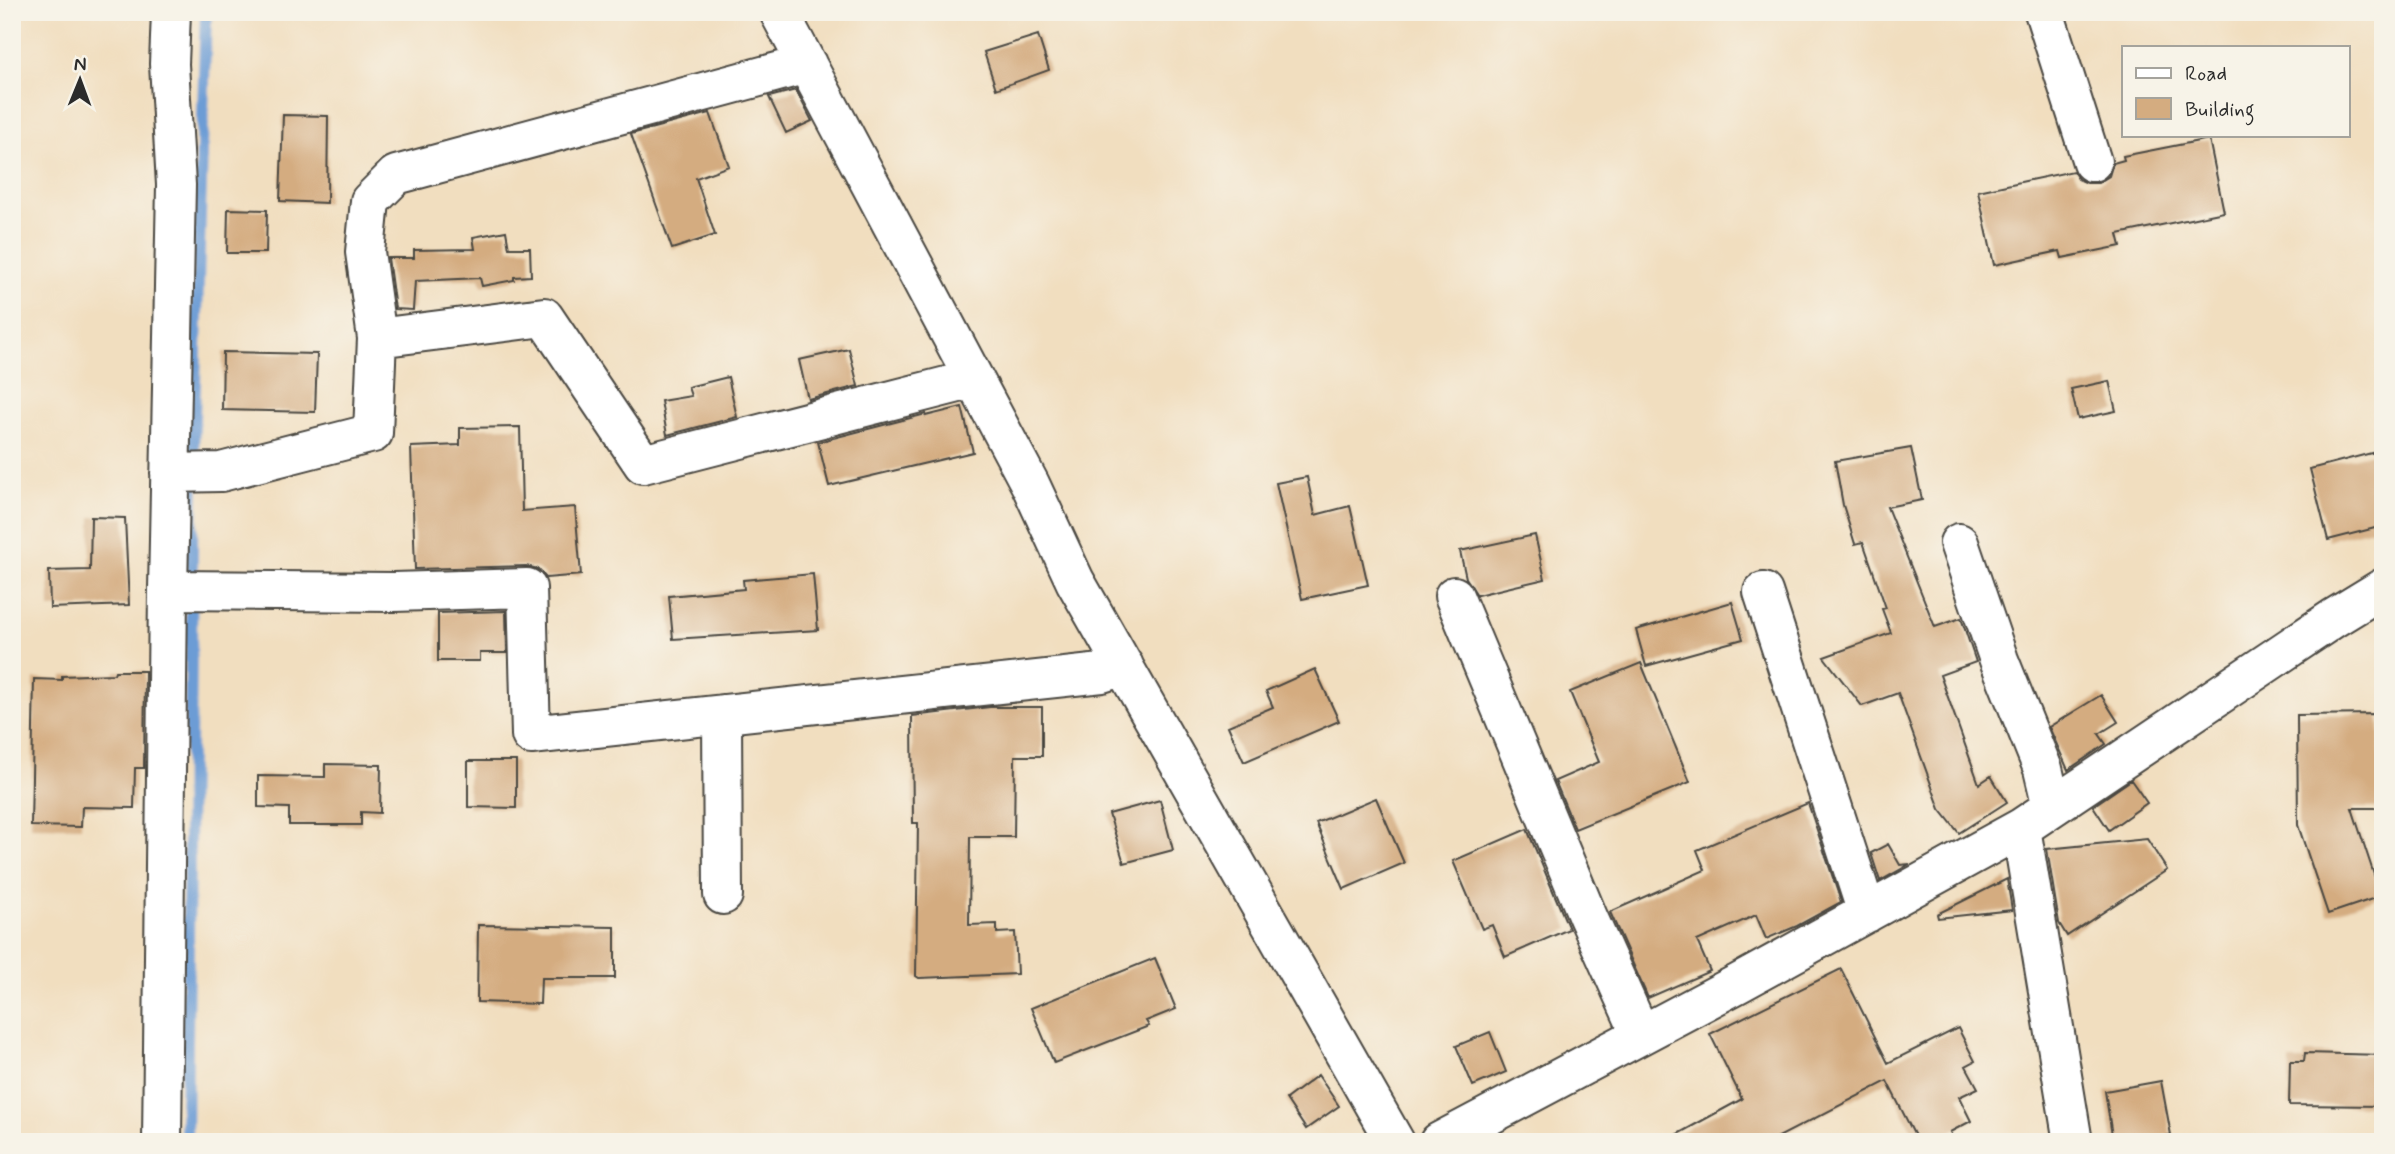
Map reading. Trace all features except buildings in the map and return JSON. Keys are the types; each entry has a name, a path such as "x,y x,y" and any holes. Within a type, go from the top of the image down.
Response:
{"street":[{"path":"162,1142 167,590 176,185 169,64 171,12"},
{"path":"779,12 1030,484 1075,581 1395,1142"},
{"path":"2044,12 2092,162"},
{"path":"170,473 220,472 373,433 377,338 365,252 370,201 396,175 807,64"},
{"path":"377,338 544,317 643,464 974,379"},
{"path":"1959,543 1999,660 2043,769 2052,807"},
{"path":"167,590 394,592 527,588 531,734 1102,673 1124,666"},
{"path":"1439,1142 2021,828 2383,588"},
{"path":"1763,592 1867,913"},
{"path":"1454,596 1588,917 1641,1035"},
{"path":"722,714 723,895"},
{"path":"2021,828 2073,1142"}],"waterway":[{"path":"186,1142 193,451 206,12"}]}
